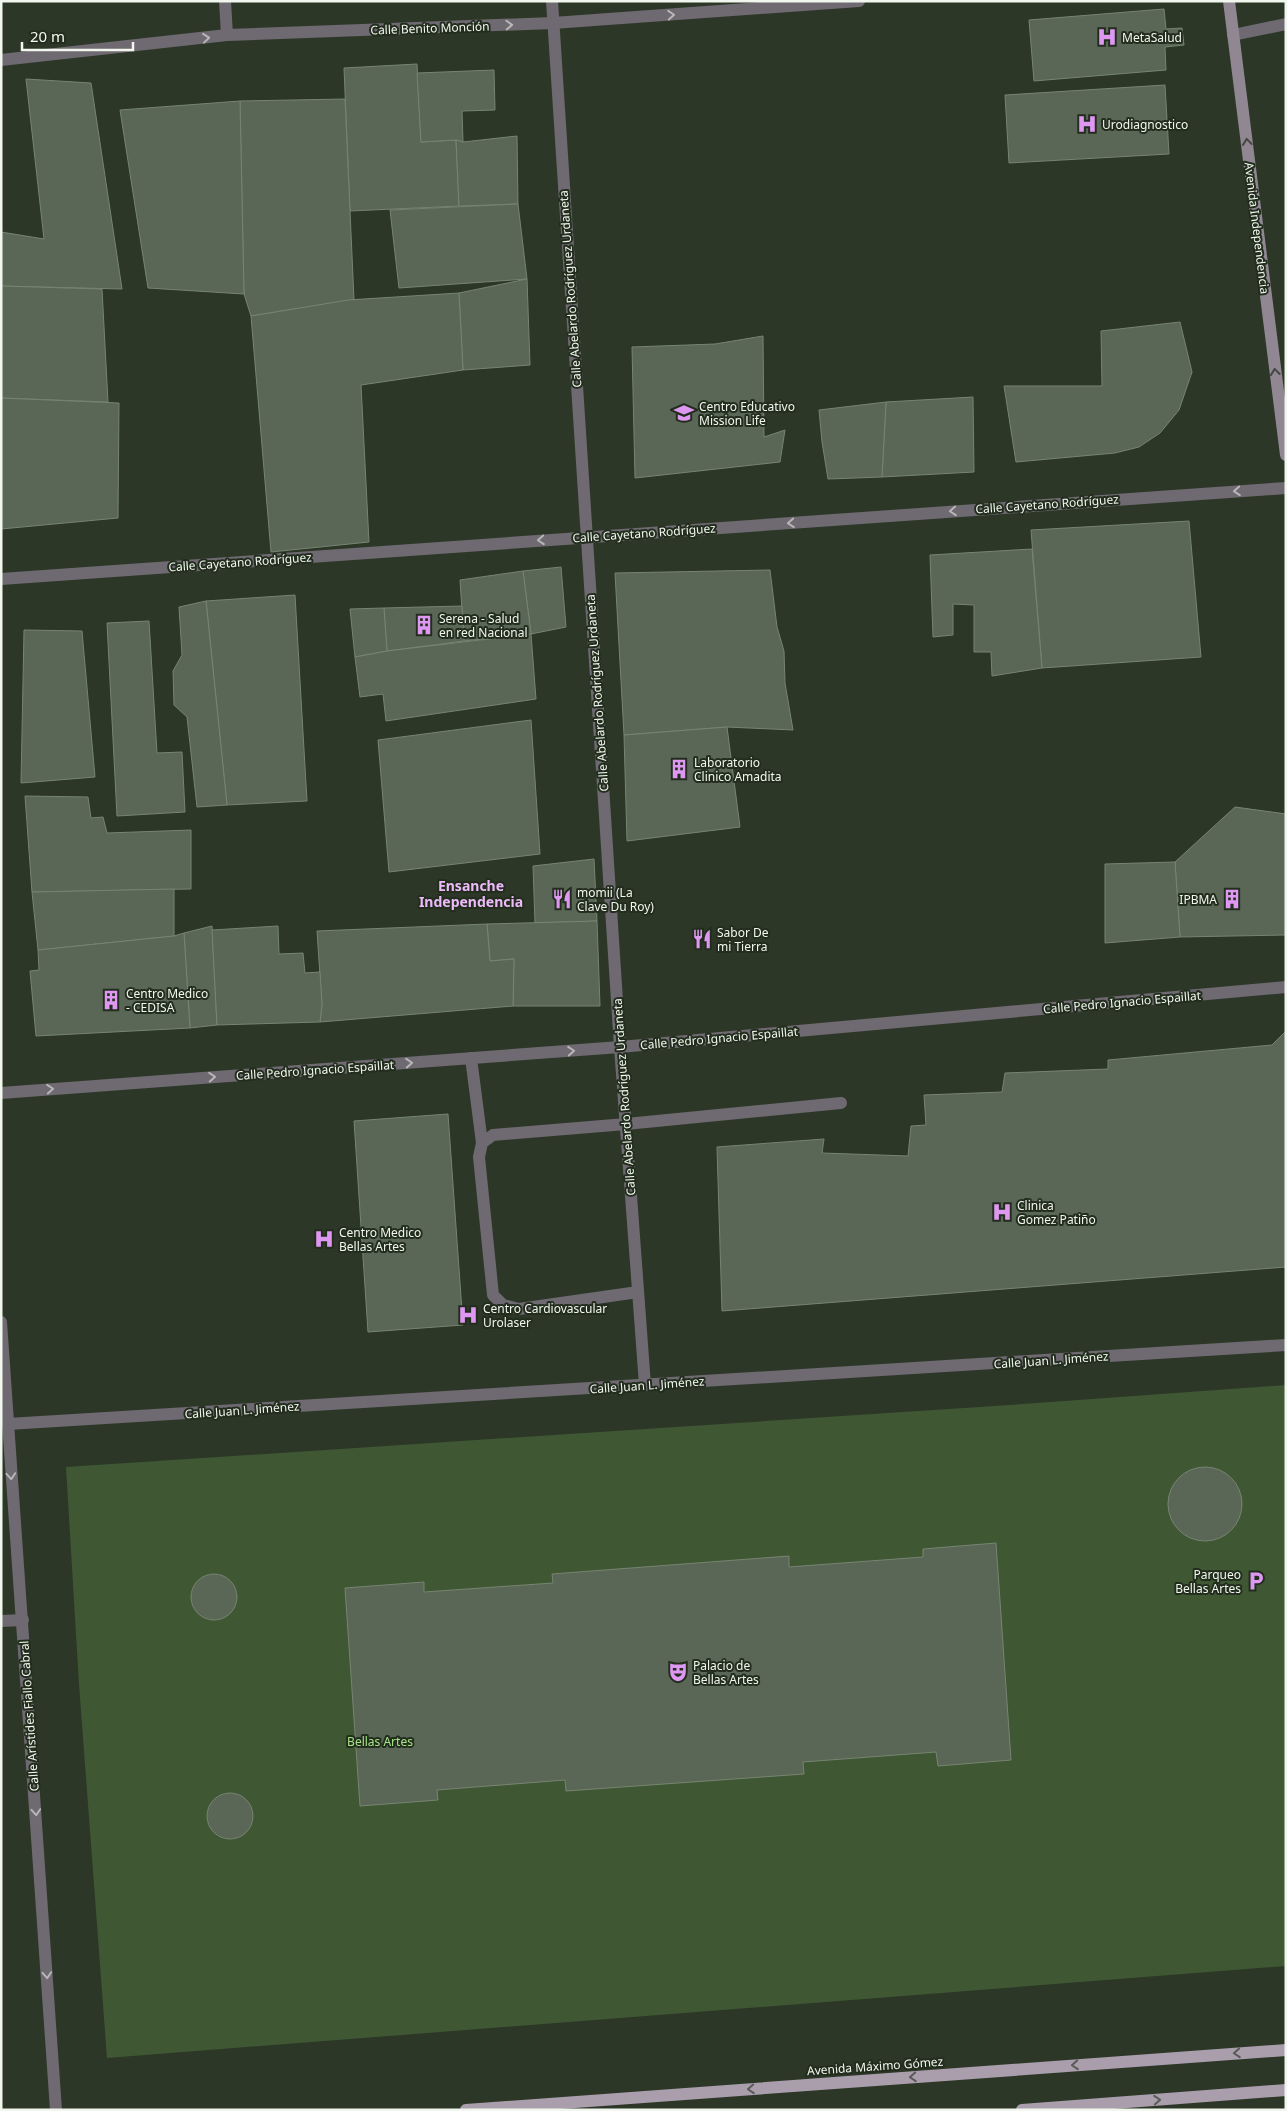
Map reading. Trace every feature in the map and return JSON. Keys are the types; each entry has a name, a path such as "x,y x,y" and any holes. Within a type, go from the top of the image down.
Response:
{"main road":[{"name":"Avenida Independencia","path":"1229,1 1286,455"},
{"name":"Avenida Máximo Gómez","path":"466,2110 1286,2050"},
{"path":"1022,2110 1286,2090"}],"street":[{"path":"225,1 227,35"},
{"name":"Calle Abelardo Rodríguez Urdaneta","path":"552,1 620,1047 645,1385"},
{"name":"Calle Benito Monción","path":"1,60 227,35 553,23 859,1"},
{"path":"1233,35 1286,24"},
{"name":"Calle Cayetano Rodríguez","path":"1,579 1286,488"},
{"name":"Calle Pedro Ignacio Espaillat","path":"1,1093 620,1047 1286,987"},
{"path":"471,1058 482,1143 479,1157 493,1295 503,1305 519,1309 638,1292"},
{"path":"482,1143 493,1135 841,1103"},
{"name":"Calle Arístides Fiallo Cabral","path":"1,1322 56,2110"},
{"name":"Calle Juan L. Jiménez","path":"8,1424 1286,1345"},
{"path":"1,1622 22,1620"}],"green space":[{"name":"Bellas Artes","path":"1286,1385 1286,1966 107,2058 79,1684 66,1467"}],"building":[{"name":"MetaSalud","path":"1164,9 1166,29 1182,28 1184,45 1165,47 1166,70 1034,81 1029,20"},
{"path":"417,64 421,142 456,140 459,206 350,211 344,68"},
{"path":"494,70 495,110 462,111 463,142 456,140 421,142 417,73"},
{"path":"26,79 91,83 122,289 1,286 1,232 44,239"},
{"name":"Urodiagnostico","path":"1165,85 1169,154 1009,163 1005,95"},
{"path":"345,99 354,300 251,316 244,294 240,101"},
{"path":"240,101 244,294 148,288 120,110"},
{"path":"517,136 518,204 459,206 456,140 463,142"},
{"path":"518,204 527,279 399,288 390,210"},
{"path":"527,279 530,365 463,370 459,293"},
{"path":"1,286 102,289 108,402 1,398"},
{"path":"459,293 463,370 361,385 369,542 271,552 251,316 348,300"},
{"path":"1180,322 1192,372 1179,410 1160,433 1139,447 1115,453 1016,462 1004,386 1102,386 1101,331"},
{"path":"763,336 764,437 785,430 780,462 635,478 632,347 715,344"},
{"path":"973,397 974,472 882,477 886,402"},
{"path":"1,398 119,403 118,518 1,529"},
{"path":"886,402 882,477 828,479 819,410"},
{"path":"1189,521 1201,657 1042,668 1031,530"},
{"path":"1032,549 1042,668 992,676 991,652 974,652 974,605 953,604 953,635 933,637 930,555"},
{"path":"561,567 566,627 531,634 523,571"},
{"path":"770,570 777,627 784,651 785,683 793,730 727,727 624,735 615,573"},
{"path":"523,571 531,634 464,641 460,580"},
{"path":"295,595 307,801 227,805 206,601"},
{"path":"206,601 227,805 197,807 187,717 174,705 173,671 182,655 179,607"},
{"name":"Serena - Salud en red Nacional","path":"462,606 464,641 387,651 384,608"},
{"path":"384,608 387,651 355,657 350,609"},
{"path":"149,621 157,753 182,752 185,812 117,816 107,623"},
{"path":"24,630 82,631 95,777 21,783"},
{"path":"531,634 536,699 386,721 383,694 360,697 355,657 387,651"},
{"path":"531,720 540,854 389,872 378,740"},
{"name":"Laboratorio Clinico Amadita","path":"727,727 740,827 627,841 624,735"},
{"path":"25,796 88,797 91,818 103,817 107,833 191,830 191,889 32,892"},
{"name":"IPBMA","path":"1235,807 1286,814 1286,935 1180,937 1175,862"},
{"path":"594,859 597,921 535,923 533,866"},
{"path":"1175,862 1180,937 1105,943 1105,864"},
{"path":"174,889 174,936 38,950 32,892"},
{"path":"597,921 600,1006 513,1006 514,959 490,961 487,924"},
{"path":"487,924 490,961 514,959 513,1006 320,1022 322,1005 317,931"},
{"path":"212,926 217,1025 190,1028 184,933"},
{"path":"278,926 279,954 303,953 305,973 320,972 322,1005 320,1022 217,1025 212,930"},
{"name":"Centro Medico - CEDISA","path":"184,933 190,1028 36,1036 30,971 39,970 38,950 174,936"},
{"name":"Clinica Gomez Patiño","path":"1286,1031 1286,1267 722,1311 717,1147 824,1139 822,1153 908,1156 911,1126 926,1125 924,1095 1002,1092 1005,1073 1108,1069 1108,1060 1272,1045"},
{"name":"Centro Medico Bellas Artes","path":"448,1114 463,1325 368,1332 354,1121"},
{"path":"1205,1467 1219,1470 1231,1478 1239,1490 1242,1504 1239,1518 1231,1530 1219,1538 1205,1541 1191,1538 1179,1530 1171,1518 1168,1504 1171,1490 1179,1478 1191,1470"},
{"name":"Palacio de Bellas Artes","path":"996,1543 1011,1760 938,1766 936,1752 803,1762 804,1774 566,1791 565,1780 437,1790 438,1800 360,1806 345,1588 424,1582 424,1592 553,1583 552,1574 789,1556 789,1567 923,1557 923,1549"},
{"path":"210,1574 218,1574 227,1578 233,1584 237,1597 233,1610 227,1616 218,1620 210,1620 201,1616 195,1610 191,1601 191,1593 195,1584 201,1578"},
{"path":"226,1793 234,1793 243,1797 249,1803 253,1816 249,1829 243,1835 234,1839 226,1839 217,1835 211,1829 207,1820 207,1812 211,1803 217,1797"}],"place":[{"name":"MetaSalud","path":"1107,37"},
{"name":"Urodiagnostico","path":"1087,124"},
{"name":"Centro Educativo Mission Life","path":"684,413"},
{"name":"Serena - Salud en red Nacional","path":"424,625"},
{"name":"Laboratorio Clinico Amadita","path":"679,769"},
{"name":"momii (La Clave Du Roy)","path":"562,899"},
{"name":"IPBMA","path":"1232,899"},
{"name":"Sabor De mi Tierra","path":"702,939"},
{"name":"Centro Medico - CEDISA","path":"111,1000"},
{"name":"Clinica Gomez Patiño","path":"1002,1212"},
{"name":"Centro Medico Bellas Artes","path":"324,1239"},
{"name":"Centro Cardiovascular Urolaser","path":"468,1315"},
{"name":"Parqueo Bellas Artes","path":"1256,1581"},
{"name":"Palacio de Bellas Artes","path":"678,1672"}],"district":[{"name":"Ensanche Independencia","path":"471,894"}]}
